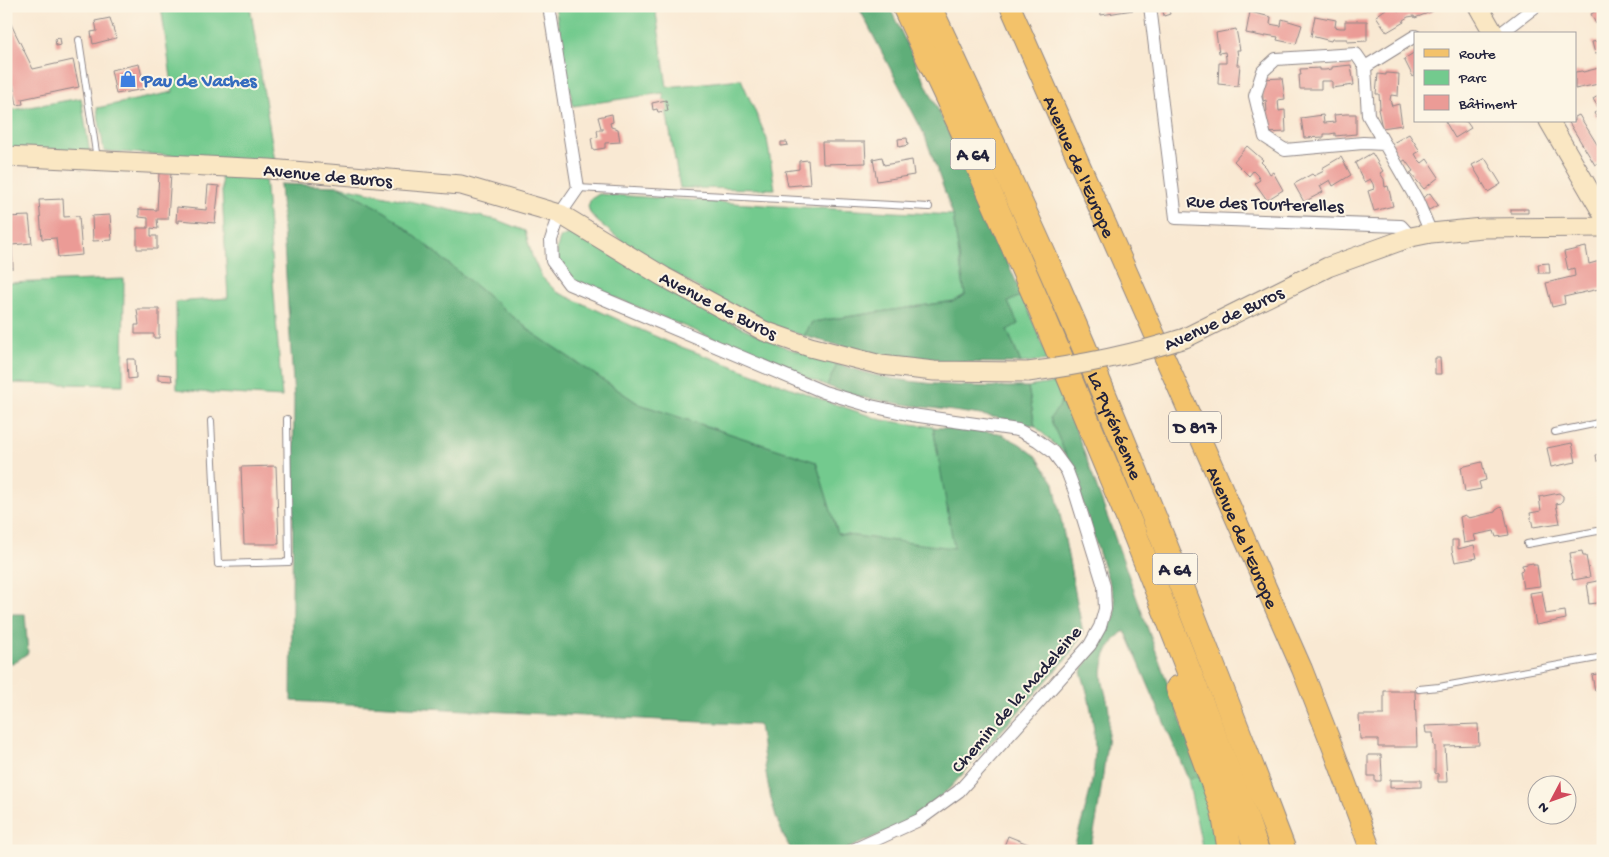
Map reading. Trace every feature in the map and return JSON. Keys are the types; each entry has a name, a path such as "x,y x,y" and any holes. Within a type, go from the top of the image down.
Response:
{"highway":[{"name":"La Pyrénéenne","path":"904,6 960,125 1038,303 1136,537 1240,801 1257,851"},
{"name":"La Pyrénéenne","path":"929,6 1060,291 1187,598 1284,851"},
{"path":"1136,537 1132,563 1224,810 1230,851"}],"main road":[{"name":"Avenue de l'Europe","path":"1010,6 1302,669 1371,851"}],"street":[{"path":"549,6 578,188"},
{"name":"Rue des Tourterelles","path":"1150,6 1176,218 1401,226 1411,237"},
{"path":"1478,6 1493,32"},
{"path":"1503,32 1536,6"},
{"path":"1365,67 1414,37"},
{"path":"1385,144 1363,143 1285,150 1266,138 1255,96 1263,71 1276,59 1356,54 1365,67 1368,115 1374,126 1385,144 1417,200 1431,233"},
{"path":"1550,122 1603,214"},
{"path":"1363,143 1374,126"},
{"name":"Avenue de Buros","path":"6,156 269,169 461,185 560,214 664,277 764,331 810,347 881,365 934,371 1028,372 1109,360 1148,350 1185,338 1328,267 1411,237 1482,228 1603,227"},
{"name":"Chemin de la Madeleine","path":"578,188 560,214 551,240 552,262 569,284 824,392 871,406 912,415 1018,430 1037,440 1053,452 1067,471 1104,586 1105,609 1100,627 1090,645 959,791 919,820 851,851"}],"lane":[{"path":"79,40 97,160"},
{"path":"578,188 929,207"},
{"path":"211,421 218,564 227,564 289,562 287,419"},
{"path":"1555,432 1603,422"},
{"path":"1528,544 1603,530"},
{"path":"1419,689 1603,657"}],"green space":[{"path":"161,6 250,6 275,162 104,151 97,108 173,92"},
{"path":"555,6 655,6 667,87 741,79 767,139 775,189 680,188 663,93 573,106"},
{"path":"858,6 889,6 967,171 1022,295 1008,302 1018,324 1007,330 1021,363 912,362 874,355 804,336 812,322 954,301 965,295 953,215 925,136"},
{"path":"81,98 90,154 6,150 6,111"},
{"path":"221,174 265,176 282,397 177,389 176,302 228,298"},
{"path":"280,184 339,186 387,213 534,334 639,404 816,462 838,534 954,548 933,427 999,433 1020,444 1036,456 1054,483 1083,633 1067,658 950,788 908,822 843,851 792,851 784,836 773,806 759,725 291,701 294,398"},
{"path":"339,186 497,220 525,231 532,256 541,276 557,292 668,342 829,402 882,420 933,427 955,549 838,534 816,462 639,404 534,334 387,213"},
{"path":"599,194 953,215 965,295 954,301 812,322 804,336 767,323 720,301 628,246 590,213 588,206 591,199"},
{"path":"574,232 708,312 787,348 837,364 827,386 571,279 559,260 557,249 561,237"},
{"path":"124,279 123,385 7,383 6,283"},
{"path":"1022,295 1049,360 1021,363 1007,329 1018,324 1008,302"},
{"path":"837,364 874,375 912,382 1028,387 1035,426 994,417 849,394 827,386"},
{"path":"1058,382 1062,393 1062,401 1050,418 1066,455 1035,426 1028,387"},
{"path":"1063,394 1201,776 1188,779 1125,630 1111,645 1106,654 1102,671 1109,708 1108,729 1098,813 1089,851 1073,851 1089,794 1095,749 1093,723 1081,672 1115,616 1115,600 1066,455 1050,418 1059,407"},
{"path":"6,614 25,614 28,653 14,663 6,663"},
{"path":"1201,776 1223,851 1203,851 1188,779"}],"building":[{"path":"1100,6 1132,6 1133,10 1101,15"},
{"path":"1162,6 1168,6 1170,14 1164,16"},
{"path":"1390,6 1395,6 1398,11 1406,6 1431,6 1433,11 1415,18 1414,16 1408,17 1403,20 1404,22 1387,32 1376,16"},
{"path":"1594,6 1603,6 1603,21 1596,24 1591,14 1596,11"},
{"path":"1250,12 1271,17 1270,24 1281,26 1282,19 1302,25 1296,44 1277,40 1278,37 1246,33"},
{"path":"6,14 33,69 73,60 79,87 22,99 23,104 17,105 13,84 6,85"},
{"path":"1315,16 1336,20 1335,27 1340,28 1345,28 1345,21 1367,21 1367,41 1347,42 1347,39 1332,39 1331,41 1311,36"},
{"path":"110,18 116,38 93,44 91,32 97,31 95,21"},
{"path":"1236,29 1240,50 1237,50 1237,65 1240,65 1238,86 1218,84 1219,63 1226,63 1226,58 1225,52 1219,53 1216,33"},
{"path":"60,38 61,45 56,46 55,39"},
{"path":"1598,41 1600,46 1603,45 1603,52 1595,54 1592,42"},
{"path":"1414,53 1414,76 1413,77 1404,59"},
{"name":"Pau de Vaches","path":"139,64 145,89 116,94 111,70"},
{"path":"1351,65 1354,85 1332,88 1332,81 1321,81 1321,89 1300,89 1300,69 1320,68 1320,70 1325,70 1332,69 1332,67"},
{"path":"1603,67 1603,83 1576,89 1576,72"},
{"path":"1386,73 1399,74 1398,96 1391,95 1390,100 1392,106 1399,104 1402,125 1382,128 1378,109 1380,108 1379,94 1376,94 1378,74 1386,75"},
{"path":"1282,78 1285,99 1278,100 1279,111 1285,110 1286,132 1265,133 1264,112 1267,112 1266,100 1263,101 1262,79"},
{"path":"1603,93 1603,114 1597,118 1594,113 1600,110 1593,99"},
{"path":"666,100 668,111 658,112 657,109 653,110 652,103"},
{"path":"612,114 613,122 610,123 611,127 618,129 620,142 605,143 605,148 593,150 591,138 598,137 597,130 603,130 598,117"},
{"path":"1356,114 1356,134 1335,136 1335,133 1324,134 1324,137 1304,138 1301,118 1323,115 1324,123 1335,122 1334,115"},
{"path":"1579,115 1603,154 1603,160 1595,165 1569,122 1576,122 1576,116"},
{"path":"1446,122 1467,122 1471,128 1455,138"},
{"path":"1409,134 1420,151 1415,154 1418,159 1422,163 1427,159 1439,177 1424,189 1410,173 1413,171 1405,160 1402,162 1391,144"},
{"path":"907,138 908,145 899,147 898,139"},
{"path":"781,142 787,142 788,145 781,146"},
{"path":"822,142 865,142 866,163 823,164"},
{"path":"1247,146 1263,160 1261,162 1270,174 1273,172 1283,190 1267,200 1255,183 1260,180 1257,175 1253,171 1249,176 1234,161"},
{"path":"1372,153 1383,171 1380,173 1384,179 1385,187 1388,186 1393,206 1374,211 1368,191 1374,189 1373,184 1370,179 1364,182 1355,163"},
{"path":"882,157 884,165 912,160 914,175 877,181 873,159"},
{"path":"1341,157 1351,175 1333,186 1330,180 1320,186 1323,192 1304,202 1294,184 1312,174 1314,176 1324,171 1322,168"},
{"path":"1485,158 1501,184 1488,192 1472,165"},
{"path":"808,160 810,184 788,186 785,171 799,169 799,161"},
{"path":"159,173 171,173 168,219 157,219 158,229 151,228 151,236 157,236 157,249 137,249 137,228 148,228 148,218 139,217 139,209 157,210"},
{"path":"208,185 219,186 215,223 179,220 179,223 176,222 177,207 206,210"},
{"path":"1430,193 1438,205 1429,210 1421,199"},
{"path":"63,199 64,217 79,216 82,255 58,257 56,238 42,239 39,200"},
{"path":"1511,209 1528,209 1528,213 1511,213"},
{"path":"110,215 112,240 93,241 92,216"},
{"path":"29,216 32,243 12,245 13,268 6,268 6,217"},
{"path":"1586,247 1589,264 1603,260 1603,288 1564,297 1565,304 1552,307 1546,283 1575,276 1574,268 1568,270 1564,252"},
{"path":"1549,263 1550,273 1539,273 1538,264"},
{"path":"137,309 159,309 159,338 154,338 154,334 135,334 135,325 139,325"},
{"path":"1435,358 1440,358 1441,374 1435,374"},
{"path":"127,359 135,359 136,378 128,379"},
{"path":"158,374 171,375 172,381 158,380"},
{"path":"1572,443 1576,462 1551,467 1547,448"},
{"path":"1603,449 1603,460 1597,461 1596,455 1600,454 1599,450"},
{"path":"1482,462 1486,480 1479,482 1481,489 1465,492 1461,467"},
{"path":"276,466 279,544 244,544 241,467"},
{"path":"1559,493 1563,496 1561,503 1556,504 1560,523 1533,527 1530,513 1541,511 1539,497"},
{"path":"1501,507 1504,510 1509,535 1496,537 1494,531 1474,535 1476,541 1464,543 1460,517 1465,515 1469,518 1495,512"},
{"path":"1452,540 1458,540 1458,549 1474,545 1477,558 1455,562"},
{"path":"1582,551 1583,556 1586,556 1590,577 1573,580 1569,560 1571,559 1570,553"},
{"path":"1533,563 1537,565 1540,586 1523,588 1520,571 1523,570 1522,565"},
{"path":"1602,580 1603,602 1589,604 1587,583"},
{"path":"1542,591 1546,614 1565,611 1566,619 1536,625 1530,593"},
{"path":"1603,673 1603,689 1595,691 1592,675"},
{"path":"1384,691 1415,691 1417,747 1378,747 1378,739 1360,739 1359,715 1384,715"},
{"path":"1478,724 1479,745 1445,746 1447,782 1438,782 1438,774 1435,773 1433,733 1426,733 1425,726"},
{"path":"1368,755 1381,755 1381,781 1375,781 1375,776 1368,776"},
{"path":"1390,780 1421,780 1421,787 1390,788"},
{"path":"1008,836 1028,844 1025,851 1002,851"}],"place":[{"name":"Pau de Vaches","path":"128,79"}]}
